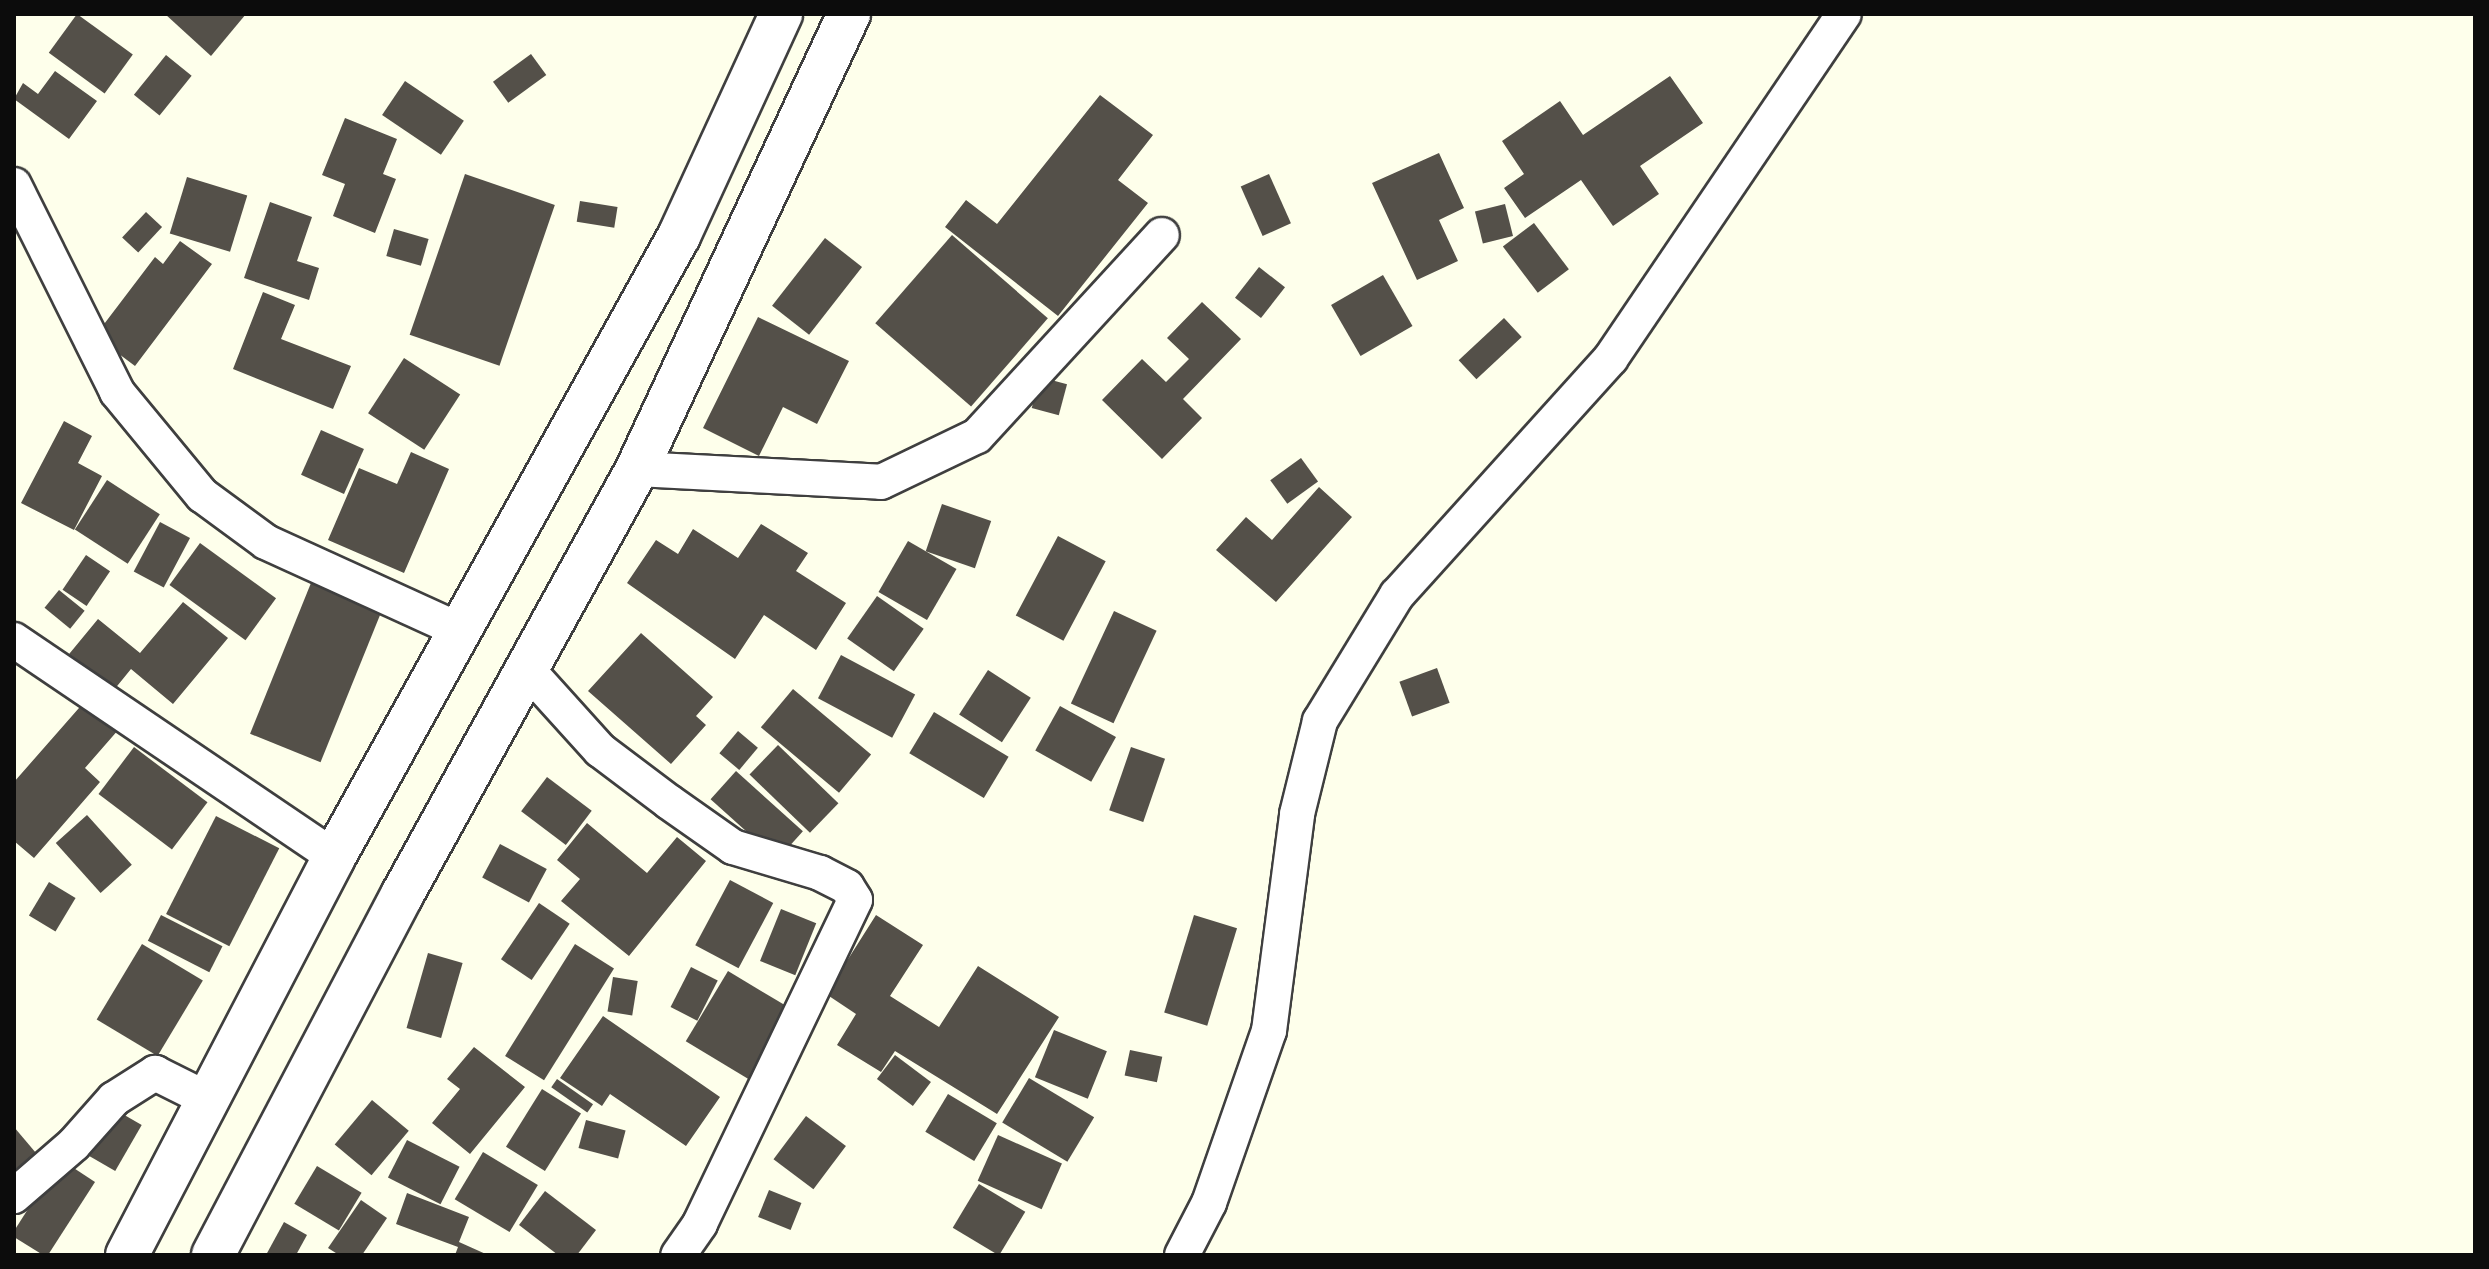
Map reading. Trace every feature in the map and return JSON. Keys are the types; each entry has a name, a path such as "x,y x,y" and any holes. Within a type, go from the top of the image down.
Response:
{"street":[{"path":"1182,1255 1209,1203 1269,1031 1297,814 1320,721 1397,595 1611,358 1844,14"},
{"path":"127,1255 205,1098 334,857 679,236 780,16 844,28 637,469 525,667 219,1252"},
{"path":"14,185 117,392 202,495 266,542 459,630"},
{"path":"637,469 881,482 977,436 1162,235"},
{"path":"14,640 334,857"},
{"path":"525,667 600,750 669,802 733,847 820,873 847,887 855,900 700,1224 678,1255"},
{"path":"14,1196 74,1144 114,1099 155,1073 205,1098"}],"building":[{"path":"77,14 133,55 105,93 49,53"},
{"path":"165,14 246,14 211,56"},
{"path":"531,54 546,75 508,103 493,82"},
{"path":"166,55 192,76 160,115 134,95"},
{"path":"55,71 97,101 69,139 14,99 23,83 38,94"},
{"path":"1670,76 1703,123 1640,166 1659,194 1613,226 1581,180 1525,218 1504,188 1524,174 1502,141 1560,101 1583,135"},
{"path":"405,81 464,121 441,155 382,115"},
{"path":"1100,95 1153,135 1118,180 1148,203 1058,316 945,227 966,200 997,224"},
{"path":"345,118 397,139 383,174 396,179 375,233 333,216 345,184 322,175"},
{"path":"1439,153 1464,208 1439,220 1458,261 1417,280 1372,183"},
{"path":"465,174 555,205 499,366 410,335"},
{"path":"1269,174 1291,223 1263,236 1241,187"},
{"path":"187,177 247,195 230,252 170,233"},
{"path":"580,201 618,207 614,228 577,222"},
{"path":"270,202 312,217 297,261 319,268 309,300 244,278"},
{"path":"1505,204 1513,236 1483,244 1475,211"},
{"path":"146,212 162,227 138,253 122,238"},
{"path":"1534,223 1569,269 1538,293 1503,246"},
{"path":"394,229 429,239 421,266 386,256"},
{"path":"952,235 1048,318 971,407 875,323"},
{"path":"825,238 862,267 809,335 772,306"},
{"path":"180,241 212,264 135,366 95,336 155,257 163,264"},
{"path":"1259,267 1285,287 1261,318 1235,298"},
{"path":"1383,275 1412,326 1361,356 1331,305"},
{"path":"263,292 295,305 281,339 351,366 333,409 233,369"},
{"path":"1202,302 1241,339 1183,399 1202,418 1162,459 1102,400 1142,359 1166,382 1189,359 1167,338"},
{"path":"758,317 849,361 817,424 783,407 759,456 703,428"},
{"path":"1504,318 1522,337 1476,379 1459,360"},
{"path":"404,358 460,394 424,450 368,413"},
{"path":"1040,377 1067,384 1059,415 1032,408"},
{"path":"64,421 92,436 78,463 102,476 74,530 21,503"},
{"path":"321,430 364,449 344,494 301,475"},
{"path":"411,452 449,469 404,573 328,540 359,468 397,484"},
{"path":"1301,458 1318,481 1287,504 1270,480"},
{"path":"107,480 160,514 128,564 75,529"},
{"path":"1319,487 1352,517 1276,602 1216,550 1246,517 1272,540"},
{"path":"942,504 991,521 975,568 926,551"},
{"path":"160,522 190,538 164,587 134,571"},
{"path":"761,524 808,553 796,571 846,603 816,650 764,615 735,659 627,583 656,540 678,554 693,529 738,558"},
{"path":"1058,536 1106,561 1063,641 1016,615"},
{"path":"908,541 956,569 927,620 878,592"},
{"path":"200,543 276,598 245,640 169,585"},
{"path":"86,555 110,571 87,606 63,590"},
{"path":"313,578 383,606 321,762 250,734"},
{"path":"59,590 85,611 70,629 45,608"},
{"path":"877,596 924,629 894,671 847,639"},
{"path":"183,602 228,638 173,704 131,669 109,696 65,659 98,619 140,653"},
{"path":"1114,611 1157,631 1113,723 1071,703"},
{"path":"641,633 713,697 696,716 706,725 671,764 588,691"},
{"path":"841,655 915,694 892,738 818,698"},
{"path":"1437,668 1450,703 1412,716 1399,682"},
{"path":"988,670 1031,698 1002,742 959,714"},
{"path":"793,689 871,755 839,793 761,727"},
{"path":"86,700 119,729 85,768 100,782 34,858 14,841 14,782"},
{"path":"1060,706 1116,737 1091,782 1035,751"},
{"path":"934,712 1009,757 984,798 909,753"},
{"path":"738,731 758,748 739,770 719,753"},
{"path":"778,745 838,803 810,833 750,774"},
{"path":"134,747 207,802 172,849 98,794"},
{"path":"1131,747 1165,759 1143,822 1109,810"},
{"path":"736,771 803,831 777,859 711,799"},
{"path":"547,777 592,811 566,845 521,811"},
{"path":"87,815 132,865 101,893 56,843"},
{"path":"216,816 279,848 229,946 166,914"},
{"path":"587,823 647,873 677,837 706,861 629,956 561,901 580,879 557,860"},
{"path":"500,844 547,869 529,902 482,878"},
{"path":"730,880 773,903 739,968 695,945"},
{"path":"49,882 76,898 55,931 29,915"},
{"path":"539,903 570,924 532,980 501,959"},
{"path":"781,909 816,923 795,975 760,961"},
{"path":"161,915 222,946 209,972 148,941"},
{"path":"876,915 923,945 890,996 939,1027 978,966 1059,1017 997,1114 895,1051 881,1072 837,1045 856,1014 826,994"},
{"path":"1194,915 1237,928 1207,1026 1164,1013"},
{"path":"142,944 203,981 158,1056 97,1019"},
{"path":"575,944 614,968 544,1080 505,1056"},
{"path":"428,953 463,963 441,1038 407,1028"},
{"path":"691,967 718,981 697,1021 671,1007"},
{"path":"728,971 791,1009 749,1079 686,1041"},
{"path":"613,977 638,981 632,1015 608,1012"},
{"path":"603,1016 720,1097 686,1146 610,1094 602,1106 560,1078"},
{"path":"1054,1030 1107,1051 1088,1099 1035,1077"},
{"path":"474,1047 525,1087 470,1154 432,1123 460,1089 447,1079"},
{"path":"1130,1050 1162,1057 1157,1082 1125,1075"},
{"path":"895,1055 931,1082 913,1106 877,1079"},
{"path":"1029,1078 1094,1117 1067,1162 1002,1123"},
{"path":"557,1079 593,1104 587,1112 551,1087"},
{"path":"542,1089 581,1113 545,1171 506,1147"},
{"path":"948,1094 997,1123 974,1161 925,1132"},
{"path":"372,1100 409,1131 371,1175 335,1144"},
{"path":"114,1109 142,1125 115,1171 88,1155"},
{"path":"806,1116 846,1146 813,1189 774,1159"},
{"path":"586,1120 626,1131 618,1159 578,1148"},
{"path":"14,1127 36,1153 14,1171"},
{"path":"998,1135 1062,1163 1042,1209 978,1181"},
{"path":"407,1140 460,1167 441,1204 388,1177"},
{"path":"483,1152 538,1185 510,1232 455,1199"},
{"path":"60,1159 95,1182 48,1255 43,1255 14,1237 14,1231"},
{"path":"317,1166 362,1193 339,1230 294,1204"},
{"path":"979,1184 1025,1212 999,1255 953,1228"},
{"path":"769,1190 801,1203 791,1230 758,1217"},
{"path":"545,1191 596,1230 577,1255 558,1255 519,1225"},
{"path":"407,1193 469,1217 459,1242 488,1255 455,1255 458,1247 396,1224"},
{"path":"361,1200 387,1218 362,1255 339,1255 328,1248"},
{"path":"284,1222 307,1235 296,1255 266,1255"}]}
